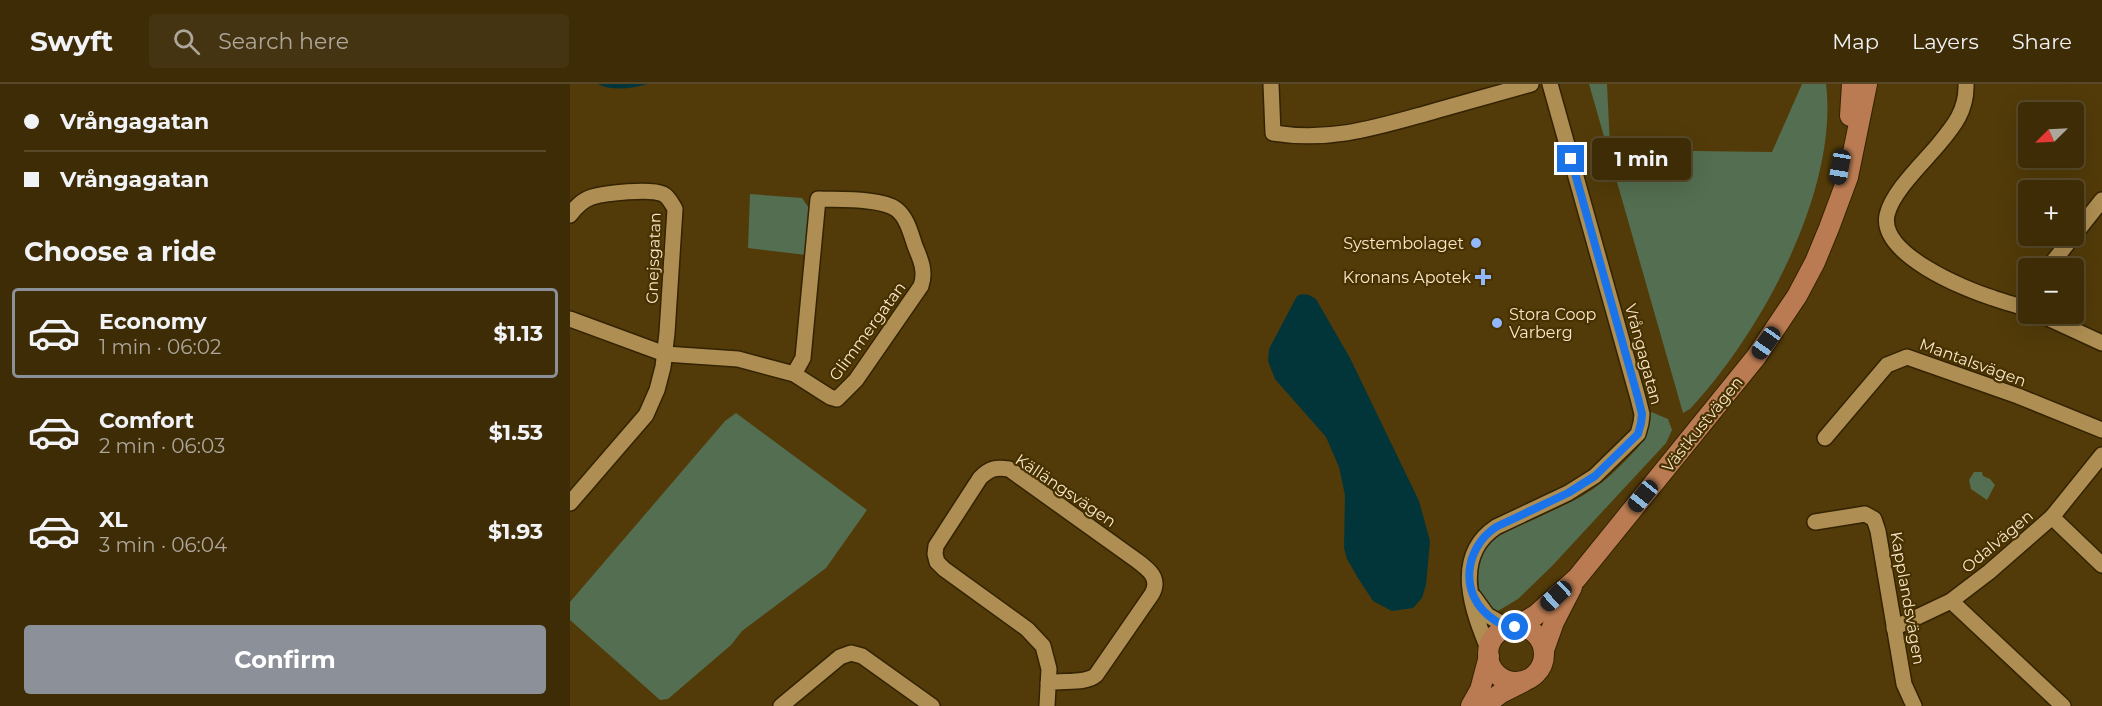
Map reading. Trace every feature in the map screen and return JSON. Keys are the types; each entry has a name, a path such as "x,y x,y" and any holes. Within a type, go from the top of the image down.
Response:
{"street":[{"path":"1272,84 1273,132 1298,137 1324,137 1366,130 1531,84"},
{"name":"Vrångagatan","path":"1489,653 1475,614 1468,577 1475,548 1489,531 1568,493 1595,476 1638,434 1641,423 1638,398 1550,84"},
{"name":"Västkustvägen","path":"1829,228 1847,134 1852,84"},
{"name":"Västkustvägen","path":"1471,706 1480,690 1489,653 1497,635 1536,615 1577,578 1756,357 1797,296 1815,262 1848,177 1868,84"},
{"path":"1966,84 1966,97 1958,120 1896,196 1886,218 1887,227 1895,244 1914,260 1962,286 1991,298 2018,305"},
{"name":"Gnejsgatan","path":"570,214 586,200 614,194 653,192 664,194 675,209 665,354 657,390 646,415 570,503"},
{"name":"Glimmergatan","path":"570,319 665,354 738,359 794,374 837,399 856,381 924,279 921,261 906,223 897,210 877,203 818,199 803,358 794,374"},
{"path":"2056,258 2102,200"},
{"path":"2063,324 2102,343"},
{"name":"Mantalsvägen","path":"1825,438 1887,365 1907,357 2018,396 2102,430"},
{"name":"Odalvägen","path":"1894,628 1951,601 2052,518 2102,455"},
{"name":"Källängsvägen","path":"998,467 1009,469 1136,560 1151,572 1155,579 1152,594 1096,675 1086,681 1068,680 1048,683 1047,657 1037,638 961,582 937,562 935,554 936,546 980,478 989,470 998,467"},
{"name":"Kapplandsvägen","path":"1815,522 1865,514 1874,519 1904,684 1914,706"},
{"path":"2052,518 2102,565"},
{"name":"Västkustvägen","path":"1484,706 1540,670 1554,622 1577,578"},
{"path":"1470,589 1487,615 1512,627 1525,628 1540,640 1544,650"},
{"path":"1951,601 2063,706"},
{"path":"781,706 840,657 851,653 862,656 932,706"},
{"path":"1489,653 1491,665 1498,676 1513,682 1523,681"},
{"path":"1047,706 1048,683"}],"green space":[{"path":"1589,84 1607,84 1610,146 1618,150 1772,152 1802,84 1826,84 1827,125 1820,169 1790,258 1768,301 1743,341 1717,378 1690,409 1683,413"},
{"path":"750,194 802,198 811,211 806,255 748,248"},
{"path":"1649,411 1668,419 1672,430 1666,443 1552,566 1518,599 1498,611 1489,606 1483,599 1478,579 1486,548 1502,534 1575,500 1604,480 1644,440"},
{"path":"736,413 867,510 826,568 742,631 731,645 668,699 660,700 570,620 570,602 725,421"},
{"path":"1974,472 1982,472 1983,476 1995,485 1987,500 1971,489 1969,480"}],"water":[{"path":"598,84 648,84 616,89"},
{"path":"1302,294 1316,299 1350,358 1419,501 1430,541 1426,585 1422,598 1413,608 1392,611 1373,601 1358,578 1347,559 1344,548 1345,495 1339,467 1326,437 1275,379 1268,361 1269,349 1297,296"}],"place":[{"name":"Systembolaget","path":"1476,243"},
{"name":"Kronans Apotek","path":"1483,277"},
{"name":"Stora Coop Varberg","path":"1497,323"}],"route":[{"path":"1515,627 1502,624 1487,615 1470,589 1469,566 1475,548 1489,531 1568,493 1595,476 1638,434 1641,423 1642,414 1638,398 1571,159"}]}
